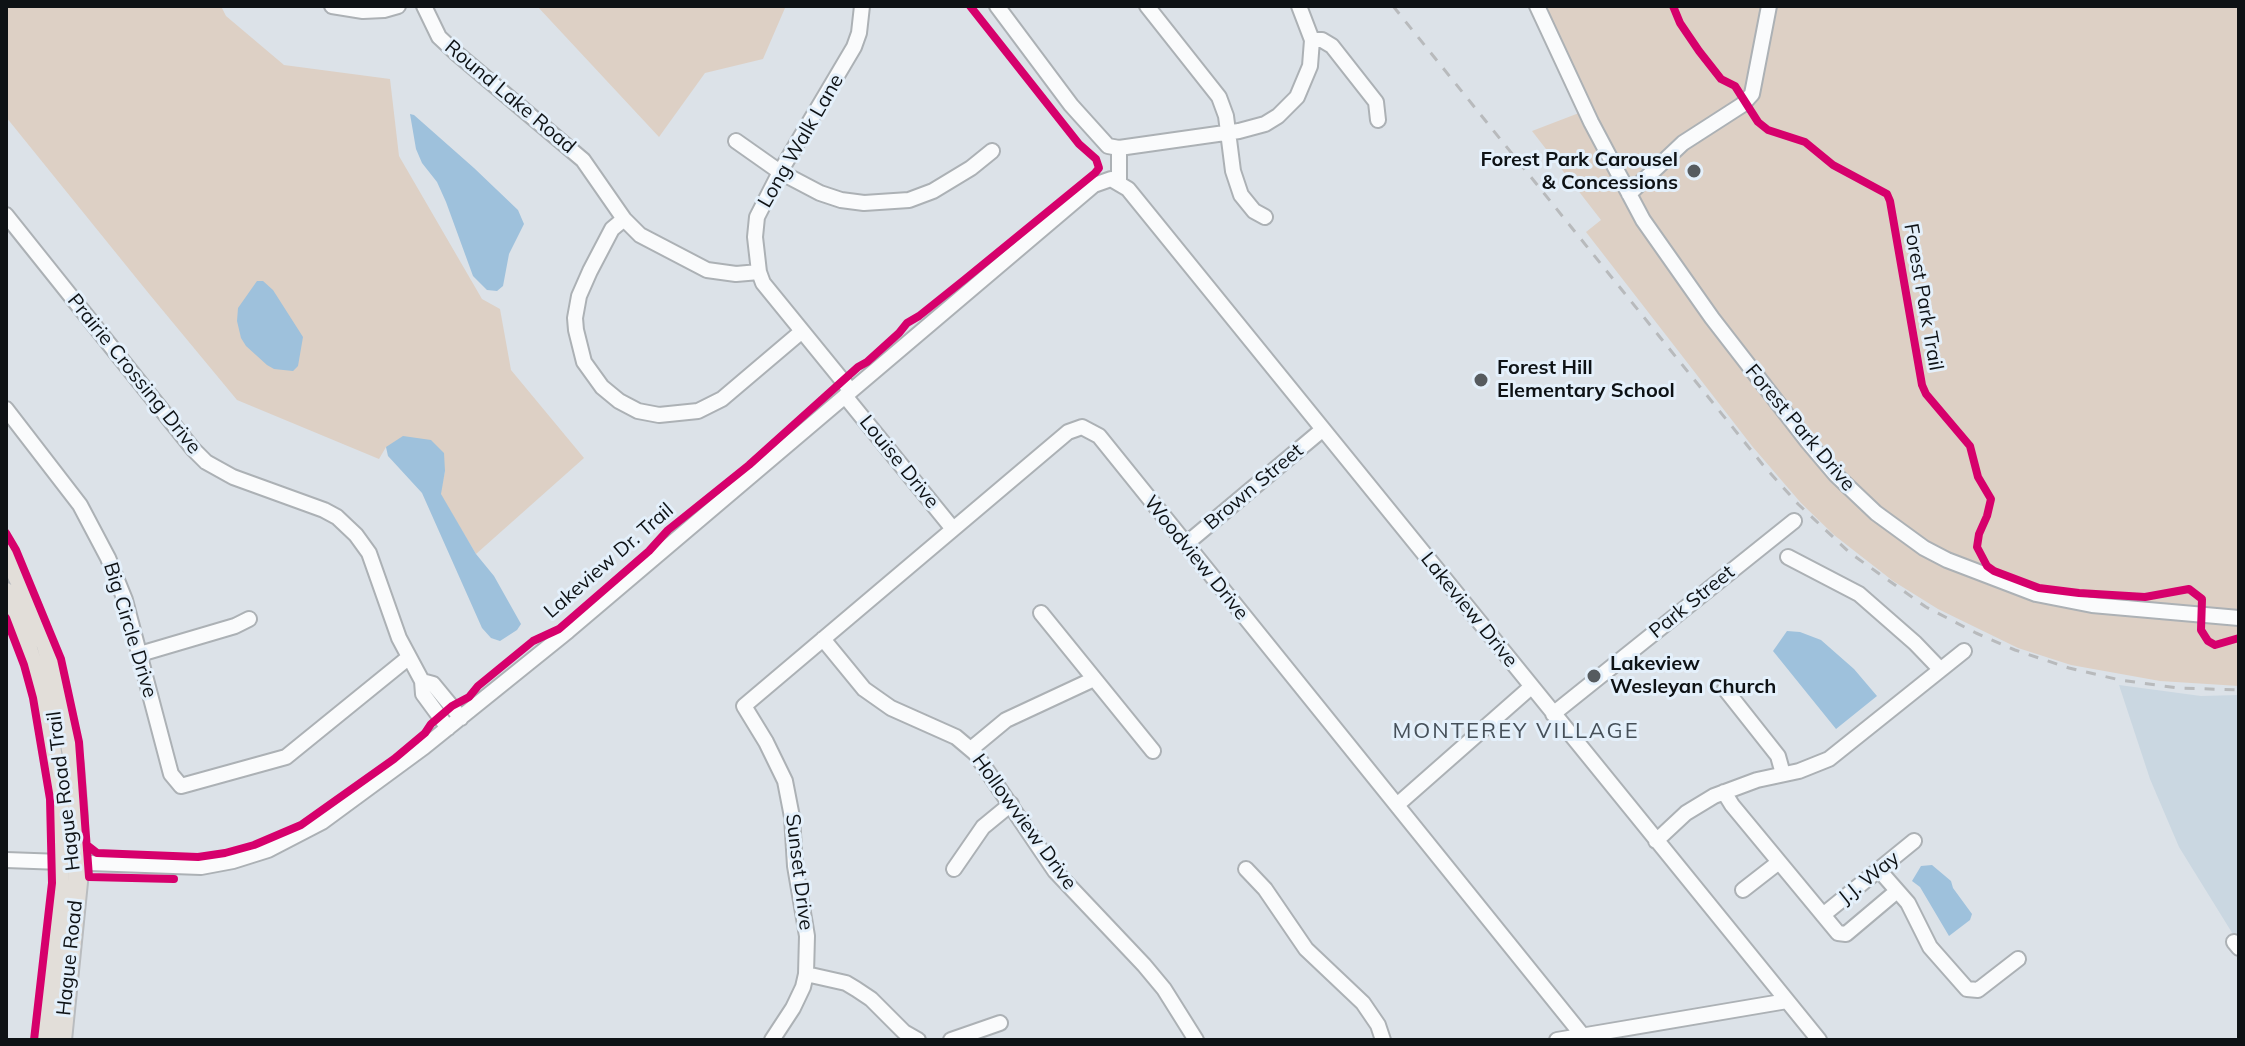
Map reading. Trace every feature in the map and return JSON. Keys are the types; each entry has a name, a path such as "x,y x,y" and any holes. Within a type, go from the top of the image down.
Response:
{"main road":[{"name":"Hague Road","path":"6,553 38,623 64,712 74,765 62,1040"},
{"name":"Hague Road","path":"6,592 25,638 50,729 69,863 45,1040"}],"street":[{"path":"332,6 363,11 398,6"},
{"name":"Round Lake Road","path":"424,6 439,37 583,160 624,219 647,239 707,270 736,274 759,272"},
{"name":"Long Walk Lane","path":"848,393 770,294 759,272 756,224 780,172 854,47 862,6"},
{"path":"997,6 1071,105 1108,146 1119,148 1228,133 1265,124 1284,111 1297,97 1310,66 1312,40 1299,6"},
{"path":"1147,6 1219,97 1226,116 1233,171 1241,195 1254,211 1265,217"},
{"name":"Forest Park Drive","path":"1537,6 1591,122 1643,220 1712,318 1808,442 1856,496 1895,528 1947,560 2036,594 2092,605 2239,618"},
{"path":"1629,194 1683,143 1742,105 1752,94 1769,6"},
{"path":"1312,40 1322,40 1332,46 1376,102 1378,120"},
{"path":"736,141 780,172 841,200 886,203 909,200 933,191 992,151"},
{"path":"6,860 201,867 268,850 305,832 346,806 568,631 1094,185 1111,179 1119,182 1119,148"},
{"name":"Lakeview Drive","path":"1119,182 1128,189 1819,1040"},
{"name":"Prairie Crossing Drive","path":"6,215 206,462 233,477 324,510 337,517 356,535 369,553 392,620 408,658 422,681 423,694 448,728"},
{"path":"624,219 612,229 590,271 579,296 575,318 584,362 602,387 619,401 638,411 659,415 698,411 722,399 801,332"},
{"name":"Louise Drive","path":"848,393 953,529"},
{"name":"Big Circle Drive","path":"6,409 66,484 96,532 125,600 171,774 176,782 187,786 286,757 408,658"},
{"name":"Woodview Drive","path":"744,706 1068,432 1082,427 1099,436 1583,1036"},
{"name":"Brown Street","path":"1186,544 1322,430"},
{"name":"Park Street","path":"1553,714 1794,521"},
{"path":"1788,557 1859,594 1940,669"},
{"path":"1041,613 1153,751"},
{"path":"140,654 249,619"},
{"name":"Hollowview Drive","path":"823,639 864,689 876,698 891,708 946,732 971,749 1055,871 1144,965 1164,989 1196,1040"},
{"path":"1656,841 1686,813 1724,792 1829,759 1964,651"},
{"path":"971,749 1006,720 1094,679"},
{"name":"Prairie Crossing Drive","path":"422,681 433,684 461,718"},
{"path":"1397,805 1531,687"},
{"path":"1725,689 1778,756 1783,774"},
{"name":"Sunset Drive","path":"744,706 775,759 790,798 795,866 807,936 806,974 799,997 772,1040"},
{"path":"1724,792 1823,915"},
{"path":"954,869 983,827 1011,804"},
{"name":"J.J. Way","path":"1897,891 1842,935 1823,915 1914,841"},
{"path":"1743,890 1779,862"},
{"path":"1246,869 1265,889 1306,949 1363,1003 1378,1025 1383,1040"},
{"path":"1879,870 1914,913 1930,947 1967,989 1978,990 2018,959"},
{"path":"806,974 846,983 871,999 904,1032 918,1040"},
{"path":"1557,1040 1787,1001"},
{"path":"951,1040 1000,1023"}],"shaded area":[{"path":"6,6 221,6 226,16 284,65 390,79 399,156 482,299 500,309 511,370 584,458 476,554 440,494 445,471 386,447 379,459 237,400 6,117"},
{"path":"537,6 785,8 763,59 705,73 659,137"},
{"path":"1538,6 2239,6 2239,686 2160,681 2071,665 2018,648 1938,609 1893,581 1834,535 1801,503 1752,446 1586,232 1601,220 1532,131 1579,113"},
{"path":"2119,685 2201,696 2239,695 2239,944 2179,847 2150,779"}],"water":[{"path":"410,114 518,210 524,224 509,254 503,286 497,291 487,290 473,276 446,202 416,149"},
{"path":"257,281 263,281 273,290 303,337 298,366 293,371 267,365 241,338 238,308"},
{"path":"403,436 431,440 444,453 441,494 521,624 500,641 491,638 482,628 422,493 388,456 386,447"},
{"path":"1787,631 1821,640 1854,669 1877,696 1836,729 1773,651"},
{"path":"1932,865 1951,881 1972,914 1970,920 1949,936 1920,887 1912,881 1921,866"}],"railway":[{"path":"1393,6 1763,465 1798,504 1850,553 1926,607 2015,650 2069,668 2120,680 2178,688 2239,690"}],"cycle path":[{"name":"Lakeview Dr. Trail","path":"88,846 97,853 198,857 254,845 301,825 394,759 452,706 469,697 533,641 559,629 649,551 668,530 749,465 867,362 907,323 1095,173 1099,168 1096,159 1079,144 970,6"},
{"name":"Forest Park Trail","path":"1673,6 1680,23 1699,51 1721,79 1735,86 1758,122 1768,130 1805,142 1833,165 1887,194 1922,385 1926,394 1970,446 1978,477 1991,499 1977,547 1987,566 2039,588 2079,593 2145,597 2189,589 2202,599 2201,630 2208,641 2215,645 2239,638"},
{"name":"Hague Road Trail","path":"6,533 61,659 79,742 89,877 174,879"},
{"name":"Hague Road Trail","path":"6,618 33,698 50,799 52,883 34,1040"}],"place":[{"name":"Forest Park Carousel & Concessions","path":"1694,171"},
{"name":"Forest Hill Elementary School","path":"1481,380"},
{"name":"Lakeview Wesleyan Church","path":"1594,676"}],"district":[{"name":"MONTEREY VILLAGE","path":"1516,731"}]}
